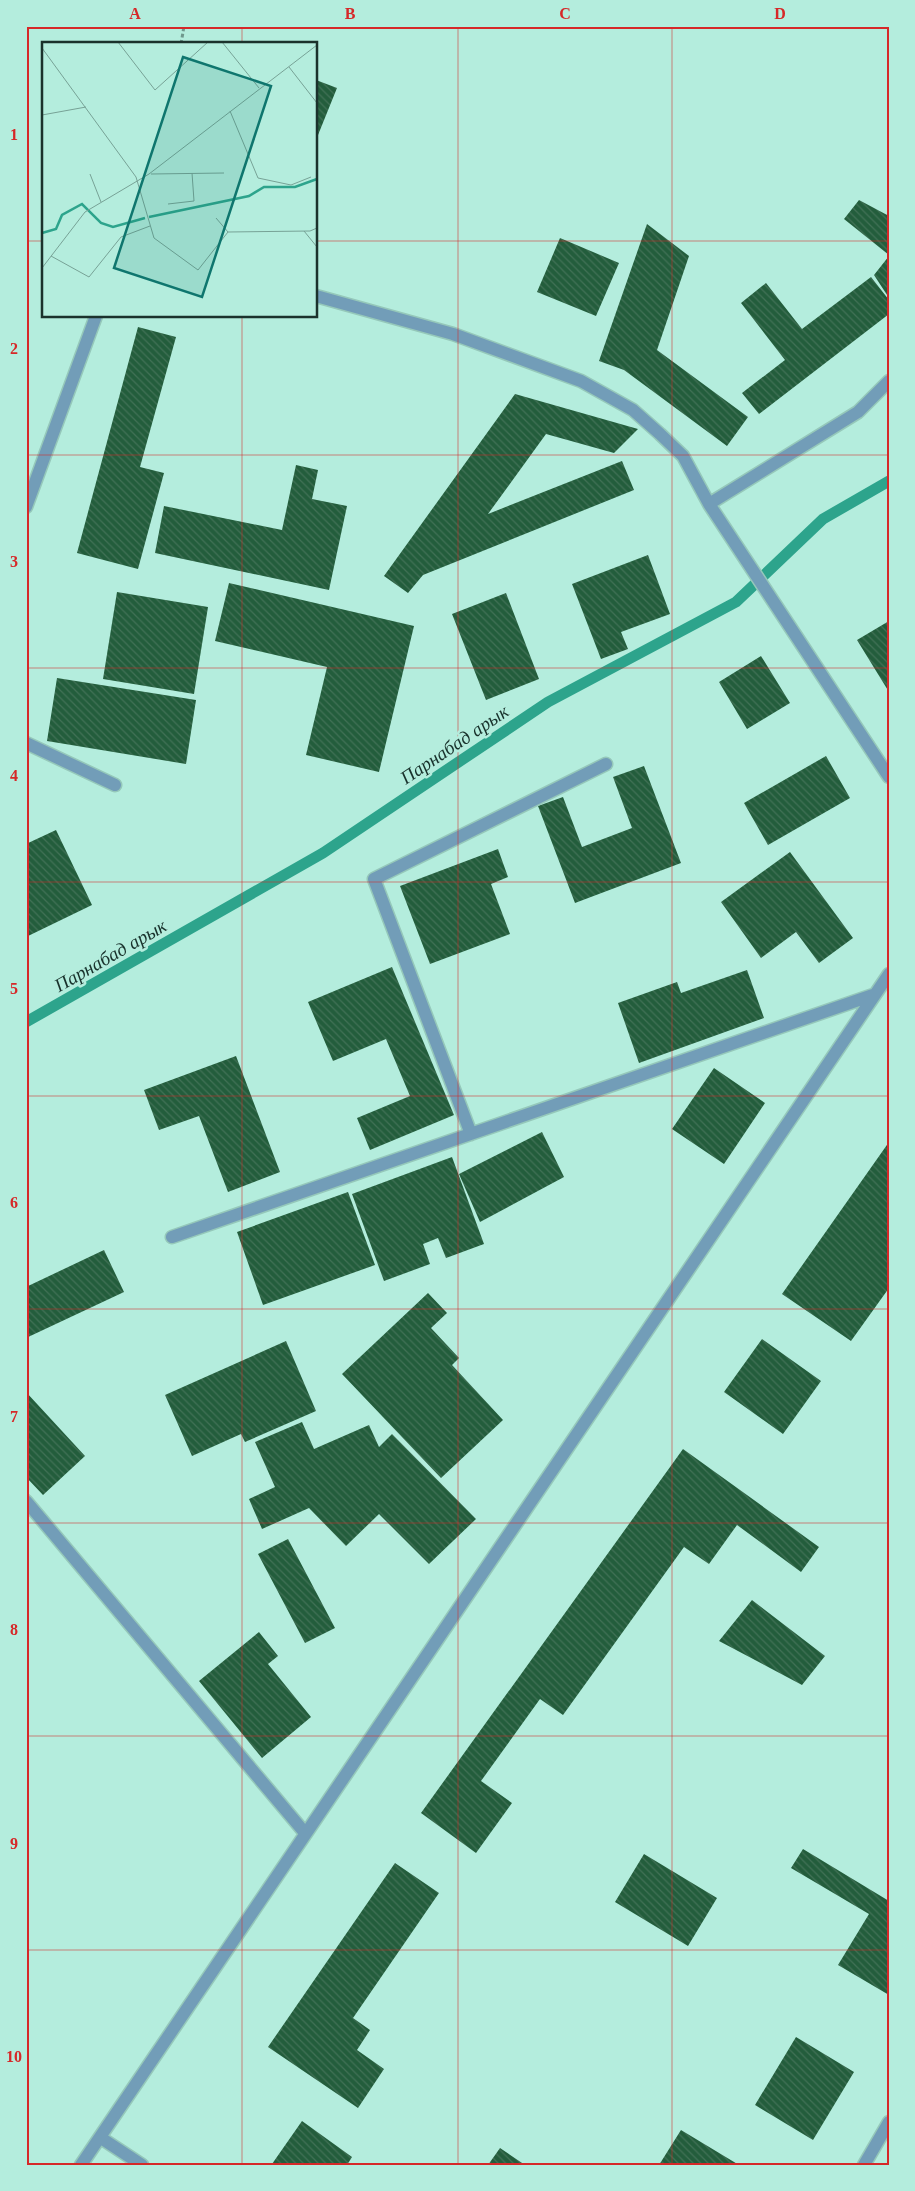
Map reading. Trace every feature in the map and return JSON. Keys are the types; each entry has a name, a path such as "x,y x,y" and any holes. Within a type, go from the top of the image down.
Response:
{"street":[{"path":"318,297 453,334 581,381 633,410 683,456 709,504 889,777"},
{"path":"26,507 95,318"},
{"path":"709,504 858,412 889,381"},
{"path":"26,743 115,785"},
{"path":"472,1134 374,879 606,764"},
{"path":"82,2165 305,1833 889,974"},
{"path":"172,1238 873,995"},
{"path":"26,1501 305,1833"},
{"path":"864,2165 889,2122"},
{"path":"100,2138 142,2165"}],"path":[{"path":"181,42 184,26"}],"building":[{"path":"318,81 337,88 318,135"},
{"path":"859,200 889,216 889,255 844,219"},
{"path":"647,224 689,256 657,350 748,417 727,446 624,370 599,361"},
{"path":"560,238 619,263 596,316 537,292"},
{"path":"889,256 889,298 874,275"},
{"path":"871,277 889,300 889,314 759,414 742,393 785,360 741,303 766,283 802,329"},
{"path":"138,327 176,337 140,467 164,473 138,569 77,553"},
{"path":"515,394 638,429 614,453 546,434 488,514 622,461 634,490 423,575 408,593 384,576"},
{"path":"296,465 318,470 312,499 347,506 329,590 155,553 164,506 282,530"},
{"path":"648,555 670,614 621,632 628,649 601,659 572,584"},
{"path":"229,583 414,626 379,772 306,755 327,667 215,641"},
{"path":"117,592 208,607 194,694 103,679"},
{"path":"506,593 539,679 486,700 452,614"},
{"path":"889,621 889,692 857,640"},
{"path":"761,656 790,703 747,729 719,682"},
{"path":"57,678 196,700 186,764 47,741"},
{"path":"826,756 850,798 768,845 744,803"},
{"path":"644,766 681,863 575,903 538,806 563,797 582,847 632,828 613,777"},
{"path":"56,830 92,905 26,937 26,844"},
{"path":"498,849 508,877 491,884 510,934 430,964 400,886"},
{"path":"790,852 853,938 819,963 796,932 761,958 721,902"},
{"path":"392,967 454,1115 370,1150 357,1118 410,1096 386,1039 333,1061 308,1002"},
{"path":"747,970 764,1018 639,1063 618,1003 677,982 681,993"},
{"path":"236,1056 280,1172 228,1192 199,1116 159,1130 144,1090"},
{"path":"714,1068 765,1103 724,1164 672,1129"},
{"path":"542,1132 564,1177 480,1222 459,1174"},
{"path":"889,1142 889,1288 851,1341 782,1294"},
{"path":"452,1157 484,1244 446,1258 438,1238 423,1244 430,1264 384,1281 352,1194"},
{"path":"348,1192 375,1265 263,1305 237,1232"},
{"path":"104,1250 124,1292 26,1338 26,1287"},
{"path":"428,1293 447,1313 431,1328 459,1358 452,1365 503,1420 441,1478 342,1374"},
{"path":"762,1339 821,1381 783,1434 724,1392"},
{"path":"286,1341 316,1411 245,1442 241,1434 192,1456 165,1395"},
{"path":"26,1392 85,1456 43,1495 26,1477"},
{"path":"302,1422 314,1449 369,1425 379,1447 392,1434 476,1519 429,1564 379,1514 346,1546 309,1508 262,1529 249,1499 275,1487 255,1442"},
{"path":"683,1449 819,1547 801,1572 737,1525 709,1564 684,1547 563,1715 540,1699 481,1781 512,1803 476,1853 421,1813"},
{"path":"288,1539 335,1628 305,1643 258,1554"},
{"path":"752,1600 825,1656 802,1685 719,1641"},
{"path":"259,1632 278,1656 268,1664 311,1717 262,1758 199,1681"},
{"path":"803,1849 889,1901 889,1995 838,1965 869,1914 791,1868"},
{"path":"644,1854 717,1898 688,1946 615,1902"},
{"path":"395,1863 439,1893 353,2018 370,2030 357,2050 384,2069 358,2108 268,2047"},
{"path":"796,2037 854,2072 813,2140 755,2105"},
{"path":"302,2121 352,2157 347,2165 272,2164"},
{"path":"681,2130 739,2165 659,2165"},
{"path":"500,2148 525,2165 488,2165"}],"waterway":[{"name":"Парнабад арык","path":"26,1022 323,853 548,702 736,602 823,519 889,481"}]}
